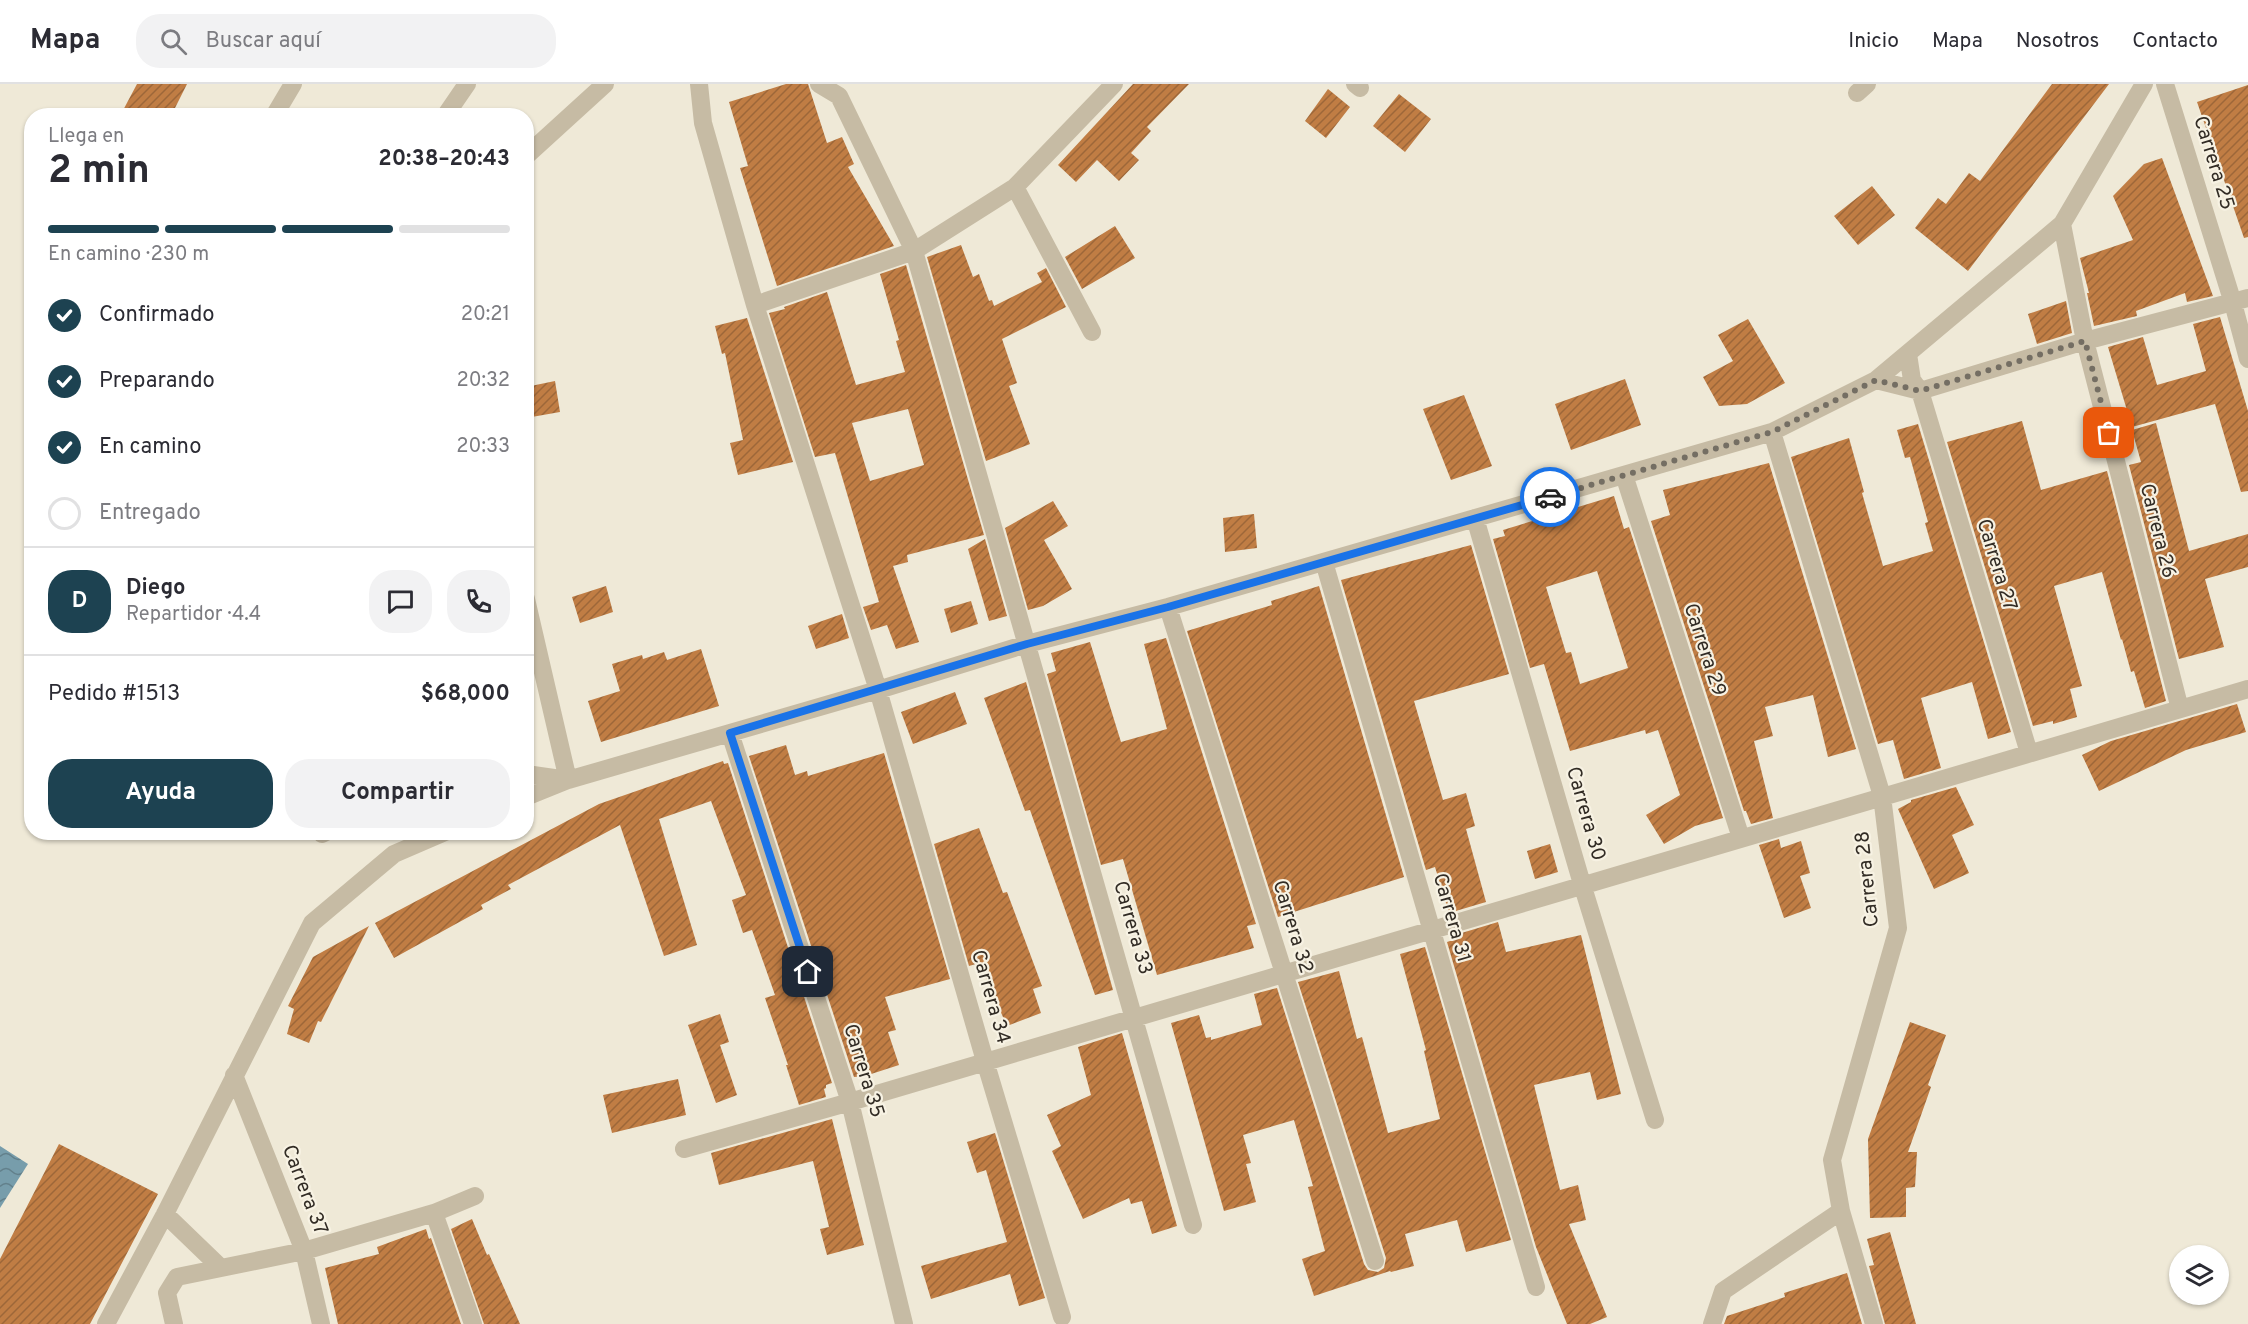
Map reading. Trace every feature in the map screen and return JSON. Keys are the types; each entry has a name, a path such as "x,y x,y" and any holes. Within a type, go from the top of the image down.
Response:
{"street":[{"path":"278,108 292,84"},
{"path":"450,108 467,84"},
{"path":"534,149 606,84"},
{"name":"Carrera 34","path":"699,84 703,123 755,305 878,690 1062,1317"},
{"path":"819,84 844,90"},
{"path":"755,305 914,251 1015,187 1114,84"},
{"path":"534,794 568,780 1027,644 1168,607 1772,432 1876,380 2062,224 2144,84"},
{"name":"Carrera 25","path":"2165,84 2240,301 2248,359"},
{"name":"Carrera 33","path":"844,90 914,251 1193,1224"},
{"path":"1015,187 1092,332"},
{"name":"Carrera 26","path":"2062,224 2085,341 2180,709"},
{"path":"1876,380 1920,391 2085,341 2240,301"},
{"name":"Carrera 27","path":"1908,354 1912,380 1920,391 2029,753"},
{"name":"Carrera 28","path":"1772,432 1882,796 1898,928 1833,1160 1841,1211 1874,1324"},
{"name":"Carrera 29","path":"1624,475 1741,838"},
{"name":"Carrera 30","path":"1475,518 1582,884 1655,1120"},
{"name":"Carrera 31","path":"1324,562 1536,1287"},
{"name":"Carrera 32","path":"1168,607 1375,1260"},
{"path":"534,634 568,780"},
{"path":"684,1149 850,1102 985,1060 2248,688"},
{"name":"Carrera 35","path":"730,733 850,1102 904,1324"},
{"path":"534,775 568,780"},
{"path":"106,1324 165,1214 312,923 394,854 426,840"},
{"name":"Carrera 37","path":"234,1075 304,1251 321,1324"},
{"path":"174,1324 167,1293 177,1277 304,1251 434,1213 475,1196"},
{"path":"1712,1324 1723,1291 1841,1211"},
{"path":"434,1213 473,1324"},
{"path":"165,1214 220,1268"}],"water":[{"path":"0,1146 28,1164 0,1208"}],"building":[{"path":"137,84 187,84 175,108 124,108"},
{"path":"786,84 808,84 827,143 842,137 854,164 848,167 894,246 777,286 740,168 748,166 729,102"},
{"path":"1133,84 1189,84 1147,127 1151,131 1131,153 1139,160 1119,181 1097,160 1076,182 1058,165"},
{"path":"2052,84 2109,84 1968,271 1915,228 1938,198 1946,204 1969,173 1980,181"},
{"path":"2248,85 2248,237 2244,238 2197,102"},
{"path":"1328,89 1350,107 1326,138 1305,121"},
{"path":"1399,94 1431,119 1405,152 1373,126"},
{"path":"2162,158 2213,296 2187,302 2185,293 2136,311 2137,316 2094,326 2080,258 2133,240 2113,196 2144,164"},
{"path":"1872,186 1895,215 1858,245 1834,216"},
{"path":"1115,226 1135,258 1082,289 1065,257"},
{"path":"961,245 973,277 979,274 989,301 992,300 994,306 1042,282 1037,273 1046,268 1066,307 1002,339 1017,383 1009,386 1030,444 986,461 927,257"},
{"path":"906,265 984,535 907,555 908,562 893,566 919,642 896,649 887,625 871,630 863,607 879,602 835,453 815,457 769,313 827,292 856,385 905,372 896,341 899,340 880,274","holes":["908,409 924,465 870,481 852,423"]},
{"path":"2066,301 2072,333 2037,344 2028,314"},
{"path":"2220,317 2248,411 2248,491 2241,492 2215,404 2132,427 2108,347 2143,337 2157,385 2206,371 2193,324"},
{"path":"747,318 793,462 738,475 730,443 743,440 725,353 722,354 715,326"},
{"path":"1748,319 1785,383 1747,404 1719,406 1703,377 1733,361 1718,335"},
{"path":"1625,379 1641,425 1571,450 1555,404"},
{"path":"555,381 560,412 534,417 534,385"},
{"path":"1464,395 1492,466 1451,480 1423,409"},
{"path":"2022,421 2041,490 2107,471 2166,701 2145,708 2134,671 2131,672 2102,572 2054,586 2082,686 2070,689 2077,717 2053,724 2053,721 2033,726 1947,442"},
{"path":"2156,423 2189,551 2248,534 2248,567 2205,579 2224,647 2179,659 2129,465 2141,462 2132,430"},
{"path":"1918,424 2011,732 1988,739 1972,682 1921,698 1941,768 1904,779 1893,740 1878,744 1791,457 1849,438 1883,566 1933,551 1925,523 1928,522 1910,457 1905,458 1897,430"},
{"path":"1769,463 1856,749 1828,757 1813,695 1765,707 1773,736 1754,741 1773,818 1751,824 1744,811 1651,521 1670,515 1663,490"},
{"path":"1614,496 1624,529 1629,527 1723,818 1695,826 1664,844 1646,815 1680,795 1658,730 1646,734 1645,730 1570,751 1544,664 1530,668 1493,539 1505,536 1503,530","holes":["1597,571 1628,668 1580,684 1571,652 1566,653 1546,587"]},
{"path":"1053,501 1068,526 1044,540 1072,589 1043,606 1028,610 1005,528"},
{"path":"1254,514 1257,548 1225,552 1223,518"},
{"path":"985,539 1007,616 989,621 968,549"},
{"path":"1471,545 1509,674 1414,701 1443,800 1466,793 1475,826 1466,829 1486,902 1449,913 1435,867 1426,870 1341,580"},
{"path":"606,586 613,612 580,623 572,597"},
{"path":"1319,586 1404,877 1278,917 1187,631 1272,605 1271,601"},
{"path":"971,601 978,624 951,633 944,609"},
{"path":"842,614 849,638 816,649 808,626"},
{"path":"1166,638 1256,924 1247,926 1254,948 1157,975 1123,859 1101,865 1047,674 1056,671 1051,653 1090,642 1121,742 1167,729 1144,644"},
{"path":"701,649 719,706 601,742 588,701 620,691 612,664 642,655 643,659 664,652 667,660"},
{"path":"1026,682 1113,990 1095,995 1030,810 1025,811 984,698"},
{"path":"955,692 967,724 913,744 901,712"},
{"path":"2237,704 2246,732 2186,750 2099,791 2082,755 2111,741"},
{"path":"786,745 795,775 807,771 808,776 884,753 950,979 885,997 896,1030 888,1032 899,1065 865,1076 854,1077 749,756"},
{"path":"723,761 724,764 728,763 832,1083 826,1085 824,1089 826,1097 799,1105 765,998 775,995 752,930 743,933 732,900 746,895 711,801 659,819 697,945 664,956 620,825 508,885 511,889 481,905 483,909 394,958 375,923 599,804"},
{"path":"1956,787 1974,825 1952,835 1969,873 1934,889 1898,809 1911,800"},
{"path":"979,828 1003,893 1007,892 1042,986 1033,989 1041,1013 1007,1026 979,963 969,966 934,844"},
{"path":"1779,839 1781,848 1801,841 1810,873 1800,876 1811,908 1784,918 1759,845"},
{"path":"1550,844 1558,872 1535,879 1527,851"},
{"path":"1498,922 1506,952 1581,935 1621,1094 1597,1100 1590,1072 1534,1085 1560,1190 1578,1185 1586,1220 1569,1224 1607,1317 1590,1324 1567,1324 1536,1247 1447,942 1456,939 1455,935"},
{"path":"369,926 321,1022 318,1021 309,1043 287,1034 294,1009 288,1006 313,957"},
{"path":"1425,947 1511,1240 1466,1252 1457,1220 1405,1234 1414,1266 1390,1271 1314,1296 1302,1259 1325,1251 1308,1187 1313,1186 1294,1120 1243,1135 1251,1163 1246,1164 1256,1202 1224,1211 1171,1023 1199,1015 1206,1038 1211,1037 1211,1040 1262,1025 1254,994 1277,988 1364,1264 1368,1270 1378,1272 1384,1268 1386,1258 1298,982 1339,971 1357,1039 1362,1037 1388,1133 1440,1119 1424,1051 1426,1050 1400,954"},
{"path":"720,1014 729,1042 720,1045 737,1095 716,1103 688,1025"},
{"path":"1910,1022 1946,1035 1908,1152 1917,1152 1915,1187 1906,1188 1906,1217 1870,1218 1868,1139"},
{"path":"1122,1033 1177,1226 1152,1234 1142,1201 1131,1204 1129,1198 1083,1219 1052,1151 1061,1146 1047,1115 1091,1095 1078,1047"},
{"path":"678,1079 686,1115 612,1133 603,1095"},
{"path":"832,1119 864,1245 827,1255 820,1229 829,1227 813,1161 719,1185 711,1153"},
{"path":"995,1133 1045,1298 1019,1306 1010,1274 931,1299 921,1266 1007,1242 986,1170 977,1173 967,1142"},
{"path":"59,1144 158,1194 90,1324 0,1324 0,1259"},
{"path":"472,1219 520,1324 484,1324 451,1229"},
{"path":"426,1229 461,1324 338,1324 325,1268 379,1254 377,1247"},
{"path":"1890,1232 1916,1324 1885,1324 1869,1266 1874,1265 1867,1239"},
{"path":"1847,1273 1862,1324 1724,1324 1727,1316 1785,1297 1784,1293"}],"way so far":[{"path":"1550,497 1772,432 1876,380 1920,391 2085,341 2109,433"}],"route":[{"path":"808,972 730,733 1027,644 1168,607 1550,497"}]}
